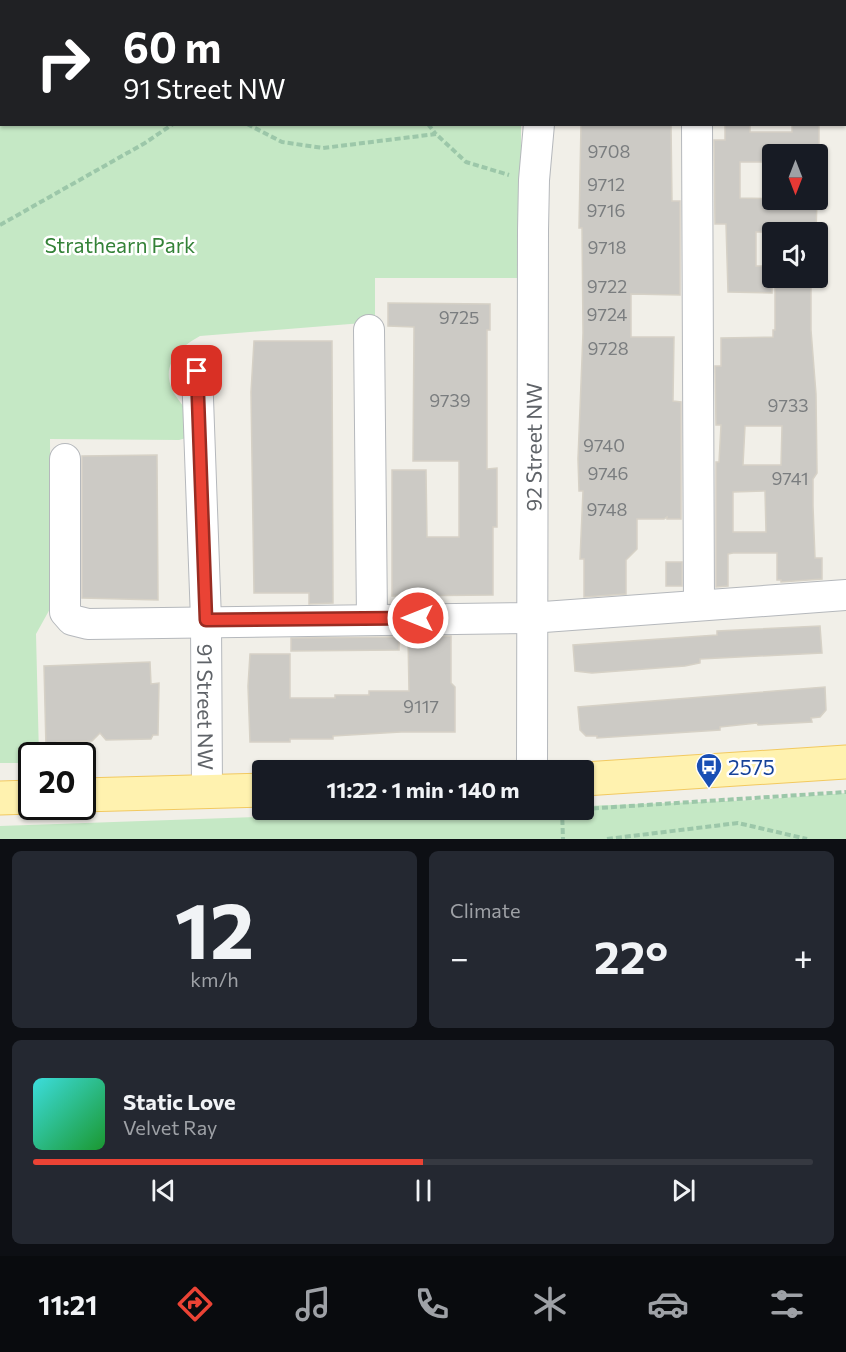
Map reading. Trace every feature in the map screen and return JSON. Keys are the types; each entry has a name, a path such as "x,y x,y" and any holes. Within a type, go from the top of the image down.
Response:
{"main road":[{"path":"594,778 846,762"},
{"path":"96,795 252,790"},
{"path":"0,798 18,797"}],"street":[{"name":"92 Street NW","path":"532,760 530,618 534,180 539,126"},
{"path":"697,126 699,604"},
{"path":"369,330 372,619"},
{"name":"91 Street NW","path":"197,371 206,620 207,791"},
{"path":"65,459 65,612 72,620 88,624 206,620 530,618 846,595"}],"path":[{"path":"0,225 145,143 169,126"},
{"path":"251,126 282,142 323,148 337,148 420,134 436,134"},
{"path":"430,126 466,162 491,171 534,180"},
{"path":"594,808 846,792"},
{"path":"562,820 563,839"},
{"path":"607,839 738,823 807,839"}],"green space":[{"name":"Strathearn Park","path":"0,126 521,126 521,278 375,278 375,322 200,336 179,351 174,357 169,372 172,389 187,414 190,437 179,440 50,439 51,607 36,634 39,742 18,742 18,763 0,763"},
{"path":"846,793 846,839 0,839 0,826 252,817 252,820 594,820 594,806 755,800"}],"building":[{"path":"581,126 671,126 672,201 680,201 680,295 631,294 631,337 674,337 673,401 681,402 681,519 667,519 667,517 637,519 637,549 626,560 626,594 584,597 584,559 580,559 583,491 579,491 578,459 583,333 582,228 579,228"},
{"path":"725,126 750,126 750,132 792,132 792,126 819,126 819,144 762,144 762,162 740,162 740,198 762,199 762,210 817,210 816,222 762,222 762,232 756,232 756,266 762,266 762,288 772,288 772,293 728,292 726,224 715,224 714,140 725,140"},
{"path":"775,288 811,288 817,473 813,479 813,506 815,558 822,558 822,579 781,582 777,580 777,553 733,553 728,554 728,586 716,587 716,462 719,462 721,425 716,425 715,366 721,366 721,338 773,337 773,330 775,330","holes":["745,426 782,426 781,465 743,465","765,491 766,532 733,532 733,492"]},
{"path":"388,303 490,304 490,330 487,330 487,469 497,468 497,527 493,527 493,595 392,596 392,470 426,470 427,537 459,537 459,461 413,461 414,327 388,326"},
{"path":"254,341 332,341 333,603 309,604 309,593 254,593 251,392"},
{"path":"157,455 158,600 82,598 82,456"},
{"path":"666,562 682,562 682,586 666,586"},
{"path":"820,626 822,653 700,659 700,663 685,666 592,673 575,671 573,645 717,635 717,631"},
{"path":"451,636 451,683 455,687 455,732 401,732 333,736 333,739 290,739 290,742 250,742 248,686 250,654 290,654 290,698 369,695 369,691 409,691 408,637"},
{"path":"399,637 399,650 291,651 291,638"},
{"path":"150,662 151,684 159,683 158,735 153,735 151,739 106,740 100,733 92,741 46,742 44,666"},
{"path":"825,687 826,710 820,717 811,718 812,722 758,725 757,723 720,727 720,730 597,738 597,736 586,736 580,730 578,707"}],"place":[{"name":"2575","path":"709,789"}],"route":[{"path":"197,371 206,620 418,618"}]}
